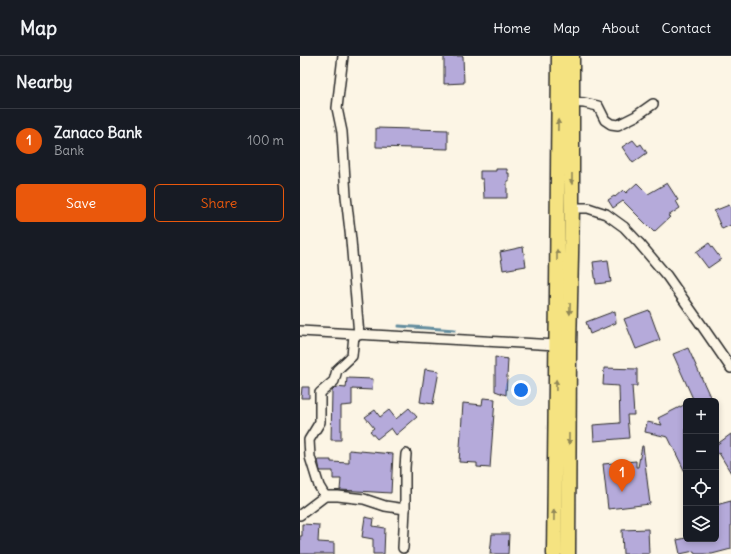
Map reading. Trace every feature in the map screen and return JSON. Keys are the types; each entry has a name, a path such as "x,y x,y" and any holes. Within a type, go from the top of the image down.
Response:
{"highway":[{"path":"559,56 565,101 572,208 569,356 568,554"},
{"path":"554,554 556,345 565,101 572,56"}],"street":[{"path":"325,496 319,486 310,457 309,440 320,422 320,393 334,381 337,370 352,356 356,335 351,240 346,196 342,132 337,108 343,56"},
{"path":"565,101 598,106 605,120 611,124 618,124 636,116 652,104"},
{"path":"572,208 588,208 606,214 624,227 667,276 731,368"},
{"path":"300,332 556,345"},
{"path":"403,548 406,454"},
{"path":"300,515 325,496 364,499 385,506 405,509"}],"building":[{"path":"444,56 463,56 464,83 444,84"},
{"path":"376,128 448,130 448,149 376,147"},
{"path":"633,140 638,146 641,144 647,153 633,163 622,147"},
{"path":"496,169 507,169 507,173 509,173 509,181 507,181 507,198 484,198 483,179 480,179 480,171 496,171"},
{"path":"637,183 648,194 667,183 678,200 676,201 680,208 668,216 670,217 654,232 623,201 613,208 608,200 614,196 615,197 623,190 626,193"},
{"path":"729,205 731,209 731,225 722,229 714,211"},
{"path":"709,243 721,259 708,268 696,252"},
{"path":"523,247 526,266 503,270 500,252"},
{"path":"608,260 611,282 596,284 593,262"},
{"path":"649,310 660,340 636,349 624,319"},
{"path":"615,311 616,323 590,334 586,322"},
{"path":"688,348 711,398 693,398 673,354"},
{"path":"495,357 508,359 506,395 495,391"},
{"path":"604,368 637,369 637,386 632,386 634,415 627,415 629,438 594,441 593,425 620,423 619,386 603,385"},
{"path":"425,369 439,371 433,404 420,402"},
{"path":"347,378 373,379 372,390 352,389 352,405 341,406 341,440 331,440 332,391 336,387 346,388"},
{"path":"302,387 309,387 309,398 301,398"},
{"path":"483,398 495,399 490,468 477,467 477,463 459,462 463,403 482,405"},
{"path":"683,406 683,468 668,437 645,432 647,422 662,425 658,418"},
{"path":"409,408 417,417 396,435 391,428 377,439 370,431 374,428 365,417 375,410 380,417 389,410 396,419"},
{"path":"731,434 731,473 719,453 719,443"},
{"path":"642,446 650,504 608,509 603,464 636,461 636,467 638,467"},
{"path":"349,450 393,454 391,493 340,490 341,479 333,479 333,471 320,471 318,460 331,460 331,462 349,463"},
{"path":"731,501 731,549 712,554 695,554 694,551 680,554 677,540 683,539 683,542 719,542 719,504"},
{"path":"365,517 374,519 373,526 385,528 384,554 373,554 373,539 362,537"},
{"path":"302,524 319,525 318,542 334,543 334,554 300,554"},
{"path":"648,529 649,554 623,554 622,530"},
{"path":"492,534 509,534 508,554 490,554"}],"waterway":[{"path":"399,326 455,330"}],"place":[{"name":"Zanaco Bank","path":"622,492"}]}
